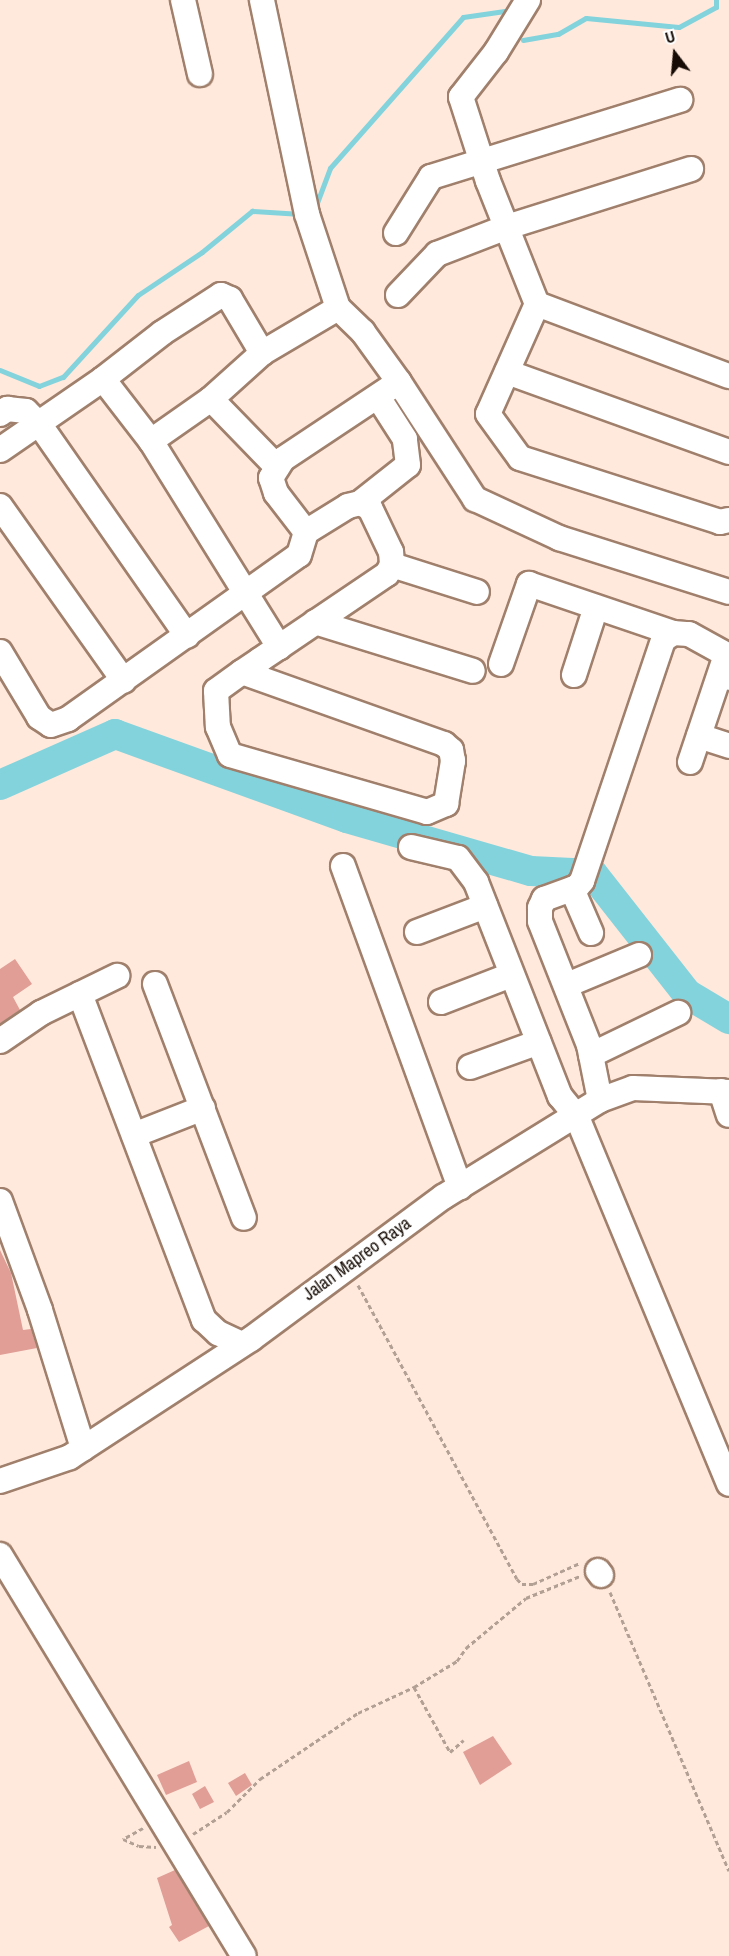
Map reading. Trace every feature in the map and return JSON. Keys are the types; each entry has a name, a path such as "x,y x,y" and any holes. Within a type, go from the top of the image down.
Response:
{"street":[{"path":"183,0 200,74"},
{"path":"262,0 307,214 338,308 363,332 399,382 475,499 559,538 729,592"},
{"path":"528,0 496,52 461,97 481,159 537,304 488,414 520,458 720,522 729,520"},
{"path":"396,233 431,177 481,159 680,100"},
{"path":"398,294 437,254 507,227 691,169"},
{"path":"0,450 40,425 162,333 221,295 230,299 262,353"},
{"path":"537,304 729,376"},
{"path":"151,441 211,399 262,353 338,308"},
{"path":"507,372 729,452"},
{"path":"103,379 151,441 244,596 279,647"},
{"path":"306,532 276,493 270,478 283,459 399,382"},
{"path":"0,652 39,717 51,725 68,719 299,555 306,532 348,506 360,503 408,465 405,439 378,397"},
{"path":"211,399 277,467"},
{"path":"0,414 7,409 26,411 40,425 187,636"},
{"path":"242,672 444,744 452,750 453,761 446,804 427,812 230,756 218,727 213,698 216,691 242,672 315,622 387,574 392,565 391,552 370,508 360,503"},
{"path":"0,506 124,681"},
{"path":"392,565 477,591"},
{"path":"501,664 529,584 673,633 689,634 728,663 690,762"},
{"path":"574,675 596,607"},
{"path":"315,622 473,671"},
{"path":"600,1100 591,1055 567,985 540,921 540,908 544,899 572,889 582,881 663,640 673,633"},
{"path":"699,736 729,746"},
{"path":"411,847 458,858 476,882 560,1096 577,1117 729,1484"},
{"path":"343,866 460,1187"},
{"path":"572,889 591,933"},
{"path":"417,932 485,906"},
{"path":"567,985 639,955"},
{"path":"441,1002 512,975"},
{"path":"0,1041 41,1013 117,976"},
{"path":"155,984 244,1218"},
{"path":"80,994 204,1320 218,1333 242,1344"},
{"path":"591,1055 678,1013"},
{"path":"470,1067 538,1042"},
{"name":"Jalan Mapreo Raya","path":"0,1481 63,1460 83,1448 242,1344 347,1265 460,1187 577,1117 600,1100 633,1088 725,1092"},
{"path":"725,1092 729,1115"},
{"path":"134,1135 203,1108"},
{"path":"0,1201 40,1310 83,1448"},
{"path":"0,1555 158,1819 244,1956"}],"path":[{"path":"347,1265 517,1579 522,1584 532,1584 595,1569"},
{"path":"183,1840 227,1812 260,1779 358,1713 414,1687 457,1661 466,1648 532,1594 595,1569"},
{"path":"595,1569 729,1871"},
{"path":"414,1687 450,1752 464,1740"},
{"path":"158,1819 123,1839 140,1846 163,1845"}],"building":[{"path":"15,959 32,984 13,997 20,1010 0,1024 0,969"},
{"path":"0,1250 11,1273 23,1330 31,1329 37,1348 0,1355"},
{"path":"493,1736 512,1764 480,1785 463,1752"},
{"path":"189,1761 197,1782 166,1795 157,1775"},
{"path":"245,1773 252,1785 236,1796 228,1783"},
{"path":"205,1786 214,1802 200,1809 192,1794"},
{"path":"175,1870 209,1926 179,1942 169,1927 172,1925 157,1878"}],"waterway":[{"path":"523,40 558,34 586,18 679,27 716,7 716,0"},
{"path":"315,208 330,168 463,17 505,11"},
{"path":"0,370 39,386 63,377 138,295 202,252 252,211 301,214"},
{"path":"0,785 115,734 347,818 531,871 593,874 687,994 729,1019"}]}
